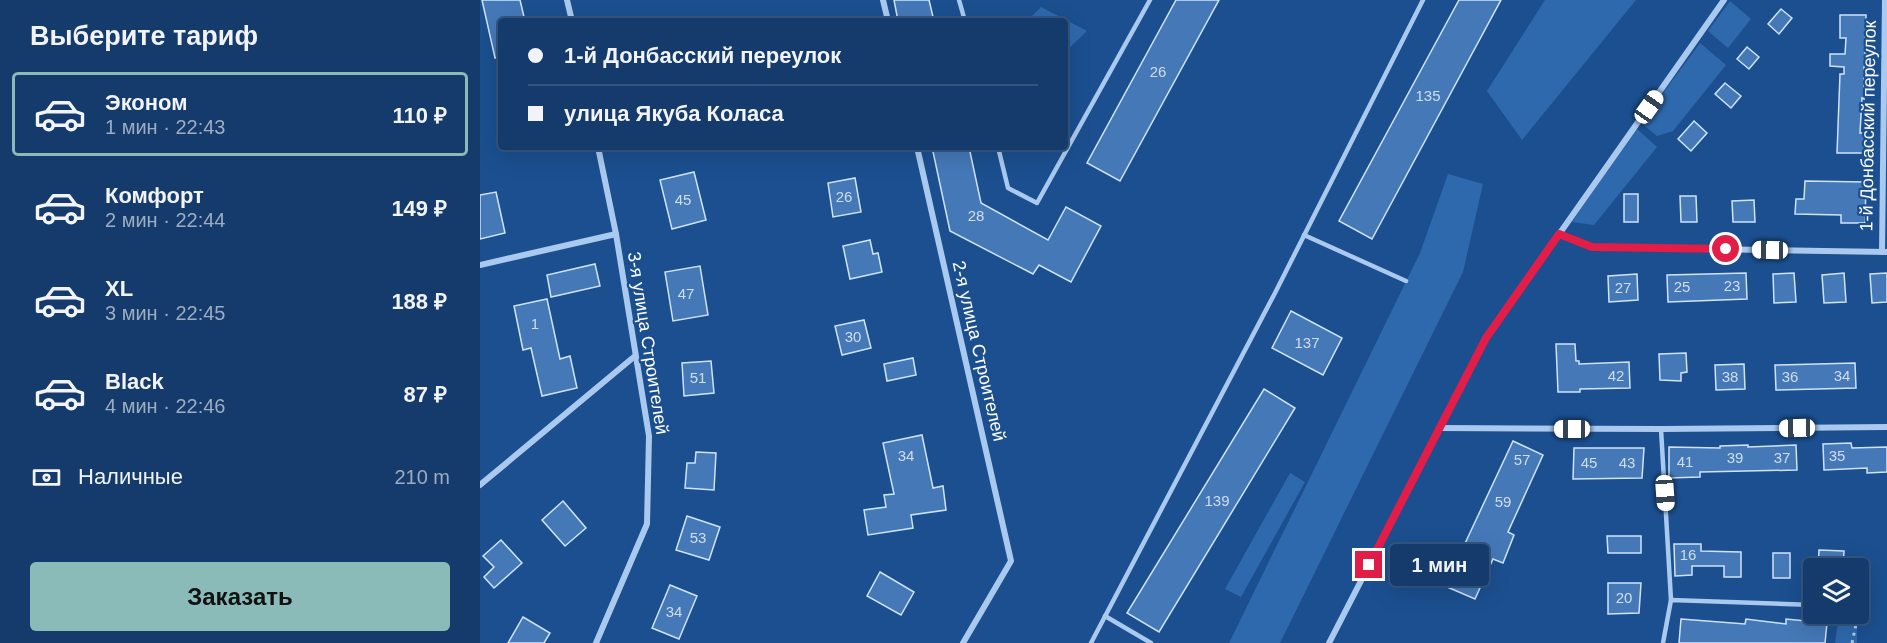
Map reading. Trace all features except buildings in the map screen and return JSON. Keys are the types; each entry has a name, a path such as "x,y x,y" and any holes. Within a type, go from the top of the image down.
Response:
{"street":[{"path":"567,0 571,18"},
{"path":"883,0 887,18"},
{"path":"1329,643 1486,338 1724,0"},
{"name":"1-й Донбасский переулок","path":"1559,234 1592,247 1885,252 1885,0"},
{"name":"3-я улица Строителей","path":"596,643 647,524 649,436 634,357 616,234 599,150"},
{"name":"2-я улица Строителей","path":"917,150 1011,561 963,643"},
{"path":"480,265 616,234"},
{"path":"480,485 634,357"},
{"path":"1440,428 1887,427"}],"lane":[{"path":"959,0 964,18"},
{"path":"1068,146 1150,0"},
{"path":"1091,643 1304,235 1423,0"},
{"path":"999,150 1008,188 1036,203 1066,150"},
{"path":"1304,235 1406,281"},
{"path":"1661,429 1671,600 1663,643"},
{"path":"1671,600 1803,605"},
{"path":"1105,616 1151,643"}],"path":[{"path":"1852,643 1856,624"}],"shaded area":[{"path":"1545,0 1636,0 1522,140 1487,91"},
{"path":"1730,1 1751,19 1728,48 1708,31"},
{"path":"1041,7 1062,18 1030,18"},
{"path":"1068,21 1087,31 1068,49"},
{"path":"1700,43 1726,65 1673,131 1657,136 1641,123"},
{"path":"1636,128 1657,147 1594,225 1572,222"},
{"path":"1448,174 1483,184 1463,272 1280,643 1229,643 1420,253"},
{"path":"1290,473 1305,482 1241,597 1225,589"},
{"path":"1838,624 1857,624 1857,643 1835,643"}],"route":[{"path":"1369,565 1486,338 1559,234 1592,247 1726,249"}]}
